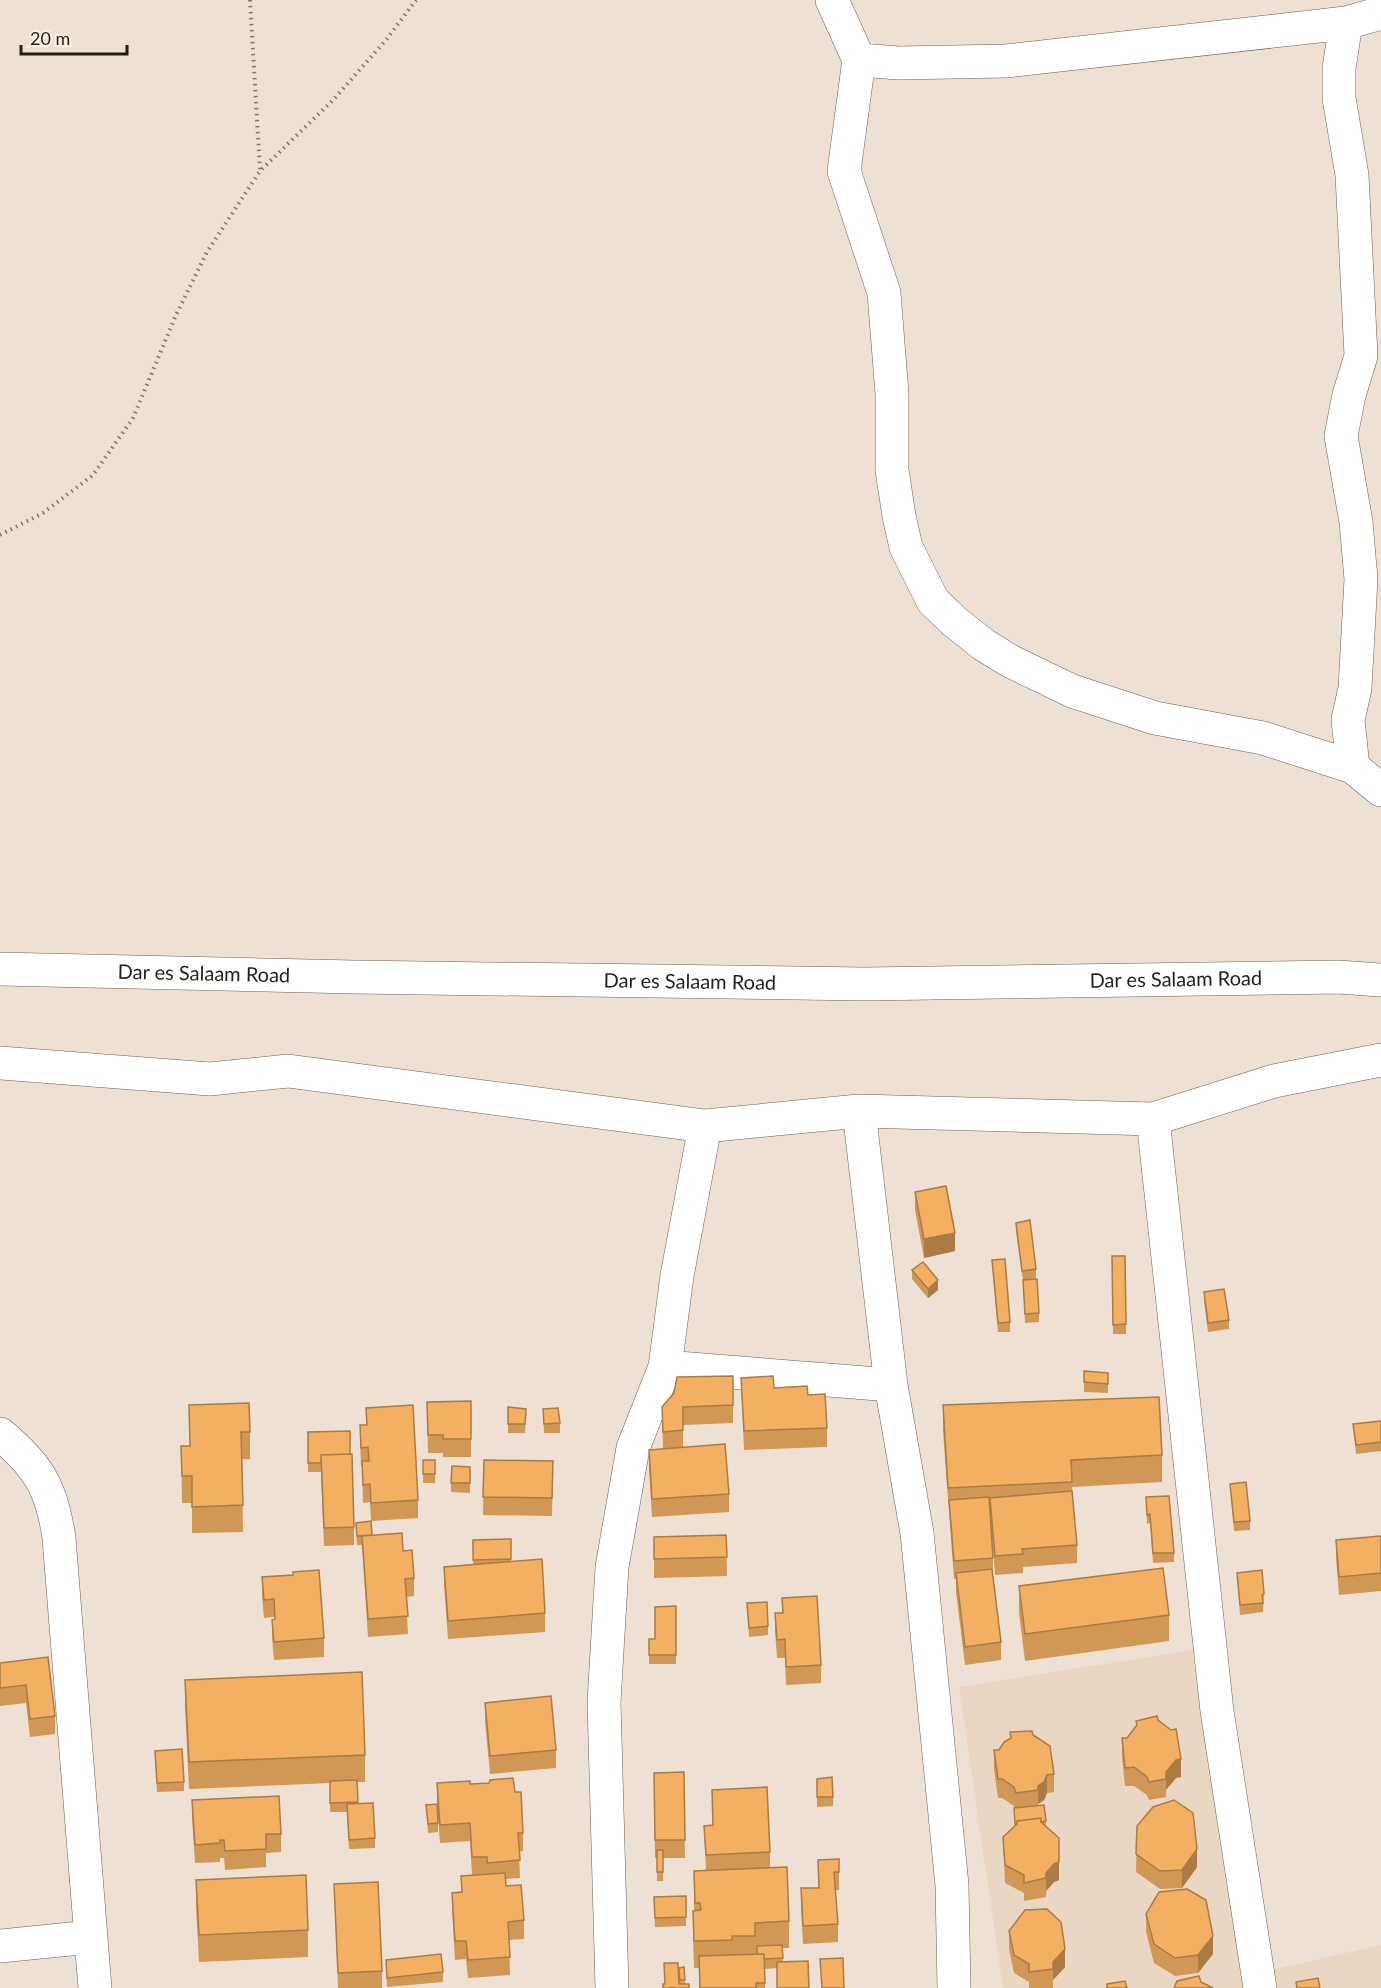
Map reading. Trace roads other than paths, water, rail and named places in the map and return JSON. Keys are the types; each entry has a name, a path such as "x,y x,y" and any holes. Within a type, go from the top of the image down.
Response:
{"main road":[{"path":"832,0 859,60 844,171 884,293 892,394 892,470 899,516 906,547 933,601 962,628 1010,662 1072,691 1155,718 1263,738 1353,767 1381,790"},
{"path":"859,60 899,63 1006,60 1346,23 1381,13"},
{"path":"1346,23 1339,68 1339,98 1352,175 1361,356 1349,395 1341,436 1355,512 1361,579 1355,688 1348,720 1353,767"},
{"name":"Dar es Salaam Road","path":"0,969 354,977 865,984 1338,977 1381,980"},
{"path":"0,1063 210,1079 288,1071 705,1126 859,1111 1153,1119 1274,1081 1381,1060"},
{"path":"859,1111 891,1385 917,1533 952,1885 954,1988"},
{"path":"1153,1119 1217,1711 1260,1988"},
{"path":"612,1988 603,1702 612,1567 633,1448 665,1367 677,1276 705,1126"},
{"path":"665,1367 891,1385"},
{"path":"0,1434 21,1451 40,1475 54,1507 95,1988"},
{"path":"0,1946 90,1937"}]}
